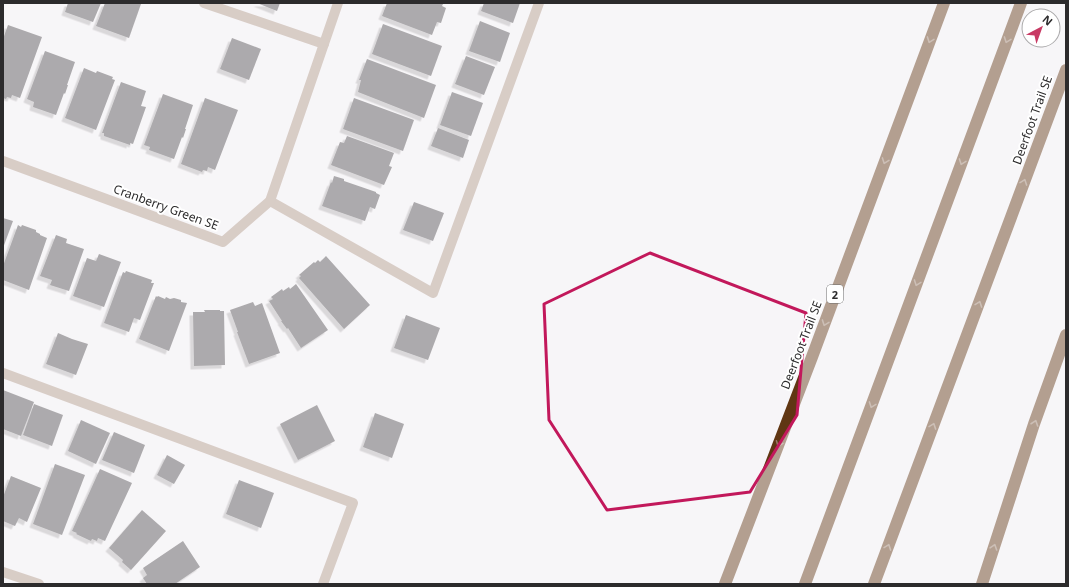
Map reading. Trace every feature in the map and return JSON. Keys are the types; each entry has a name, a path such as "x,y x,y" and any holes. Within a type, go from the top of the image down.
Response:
{"highway":[{"name":"Deerfoot Trail SE","path":"725,584 815,350 944,3"},
{"path":"805,584 1021,3"},
{"name":"Deerfoot Trail SE","path":"874,584 1066,70"},
{"path":"982,584 1034,424 1066,334"}],"street":[{"path":"204,3 324,44"},
{"name":"Cranberry Green SE","path":"3,160 223,242 270,201 338,3"},
{"path":"270,201 433,293 539,3"},
{"path":"3,373 353,503 323,584"},
{"path":"3,572 39,584"}],"highlighted area":[{"path":"650,253 806,313 797,415 750,492 607,510 549,420 544,304"}],"building":[{"path":"68,3 101,3 93,22 65,12"},
{"path":"105,3 141,4 129,38 96,26"},
{"path":"257,3 280,3 277,11"},
{"path":"387,3 441,3 443,4 442,6 446,8 441,23 437,22 432,35 382,16"},
{"path":"484,3 520,3 513,23 481,11"},
{"path":"480,21 510,33 500,62 469,51"},
{"path":"383,24 442,46 431,76 372,54"},
{"path":"8,25 42,37 20,98 12,95 11,98 7,97 6,99 3,98 3,39"},
{"path":"232,38 261,49 249,80 220,69"},
{"path":"45,51 75,62 65,94 64,93 56,115 33,107 34,102 27,99"},
{"path":"466,56 495,67 484,95 455,84"},
{"path":"367,59 436,85 424,118 358,92 361,80 359,80"},
{"path":"84,68 96,73 97,71 113,77 112,79 115,80 96,130 65,118"},
{"path":"121,82 146,91 141,106 146,107 133,144 130,143 130,145 104,136 104,133 102,133"},
{"path":"452,92 483,103 471,136 440,125"},
{"path":"163,94 193,105 183,138 182,137 174,159 149,150 150,147 144,145"},
{"path":"205,98 238,110 215,170 208,167 207,171 203,170 202,172 181,164"},
{"path":"354,98 414,120 403,151 343,129"},
{"path":"438,128 469,140 463,158 431,146"},
{"path":"347,136 394,153 389,166 392,167 384,185 331,165 340,142 344,143"},
{"path":"334,176 376,192 380,195 375,209 370,207 365,221 322,206"},
{"path":"414,202 444,213 433,241 403,230"},
{"path":"3,218 13,221 3,248"},
{"path":"18,225 36,230 36,232 40,235 47,238 29,290 3,280 3,266"},
{"path":"56,235 67,239 66,243 84,249 69,291 50,285 52,280 40,276"},
{"path":"99,254 121,262 104,307 73,296 87,258 96,261"},
{"path":"326,256 370,305 344,329 299,278 301,276 299,275 314,262 315,263 318,260 320,262"},
{"path":"126,271 152,280 151,283 154,283 140,320 134,318 129,332 104,323 123,272 125,273"},
{"path":"296,284 328,330 301,348 288,328 287,329 281,321 269,301 273,299 271,297 282,289 283,291 289,287 290,289"},
{"path":"156,296 165,299 166,297 170,299 174,298 181,300 181,302 187,303 169,351 139,339"},
{"path":"253,302 255,306 262,303 280,353 249,364 230,310"},
{"path":"204,310 224,311 225,365 194,366 193,312 205,312"},
{"path":"406,315 440,328 428,360 394,348"},
{"path":"58,333 88,344 76,375 46,364"},
{"path":"3,390 34,402 21,436 3,429"},
{"path":"34,404 63,415 52,446 23,435"},
{"path":"317,405 335,441 298,460 280,424"},
{"path":"375,413 404,424 392,458 363,447"},
{"path":"81,420 110,433 96,464 68,451"},
{"path":"114,432 145,445 134,473 102,460"},
{"path":"167,455 185,465 174,484 157,475"},
{"path":"55,464 85,475 62,535 33,524"},
{"path":"100,469 132,483 105,541 98,538 97,541 92,539 91,541 72,531"},
{"path":"11,476 41,488 27,522 19,518 15,526 3,521 3,497"},
{"path":"239,480 274,493 261,528 226,514"},
{"path":"142,510 166,531 131,570 122,562 123,560 109,548"},
{"path":"183,541 200,567 175,584 147,584 143,578 147,575 143,568"}]}
